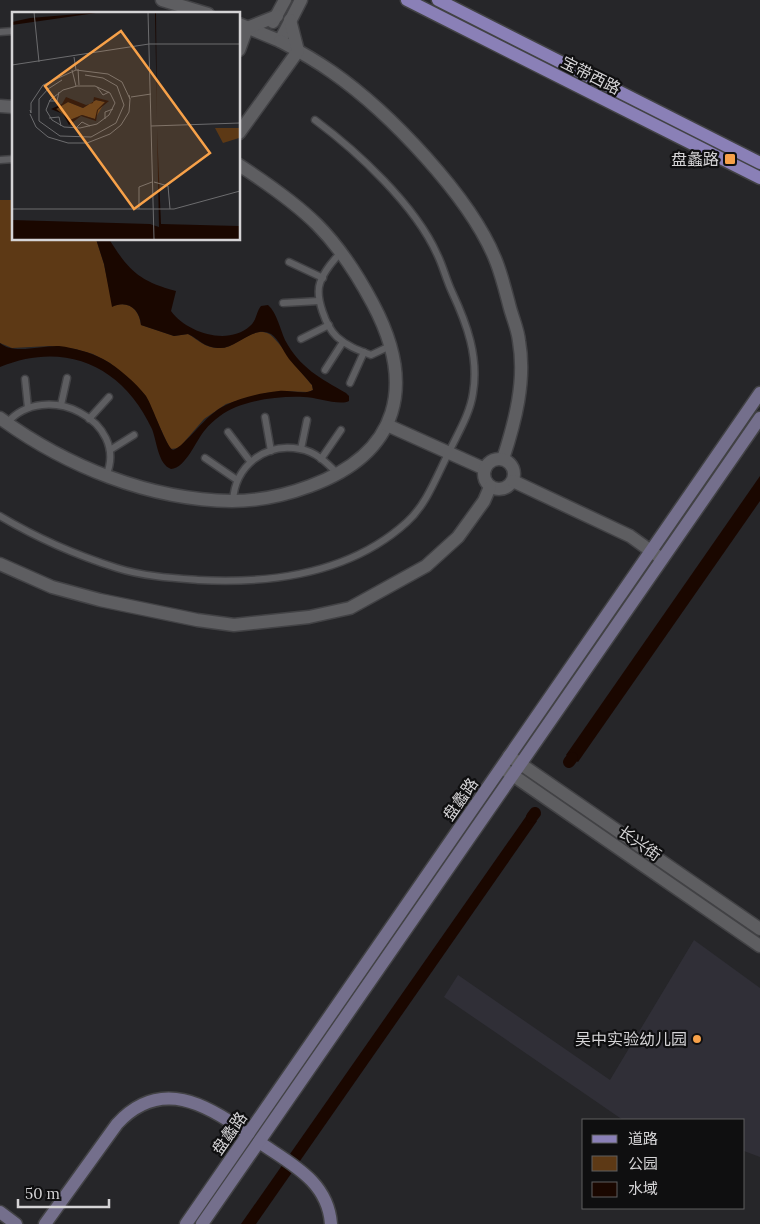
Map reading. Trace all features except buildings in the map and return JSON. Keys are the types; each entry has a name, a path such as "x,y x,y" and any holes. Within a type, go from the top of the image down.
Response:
{"main road":[{"name":"宝带西路","path":"407,0 760,178"},
{"name":"宝带西路","path":"438,0 760,162"},
{"name":"盘蠡路","path":"186,1224 760,393"},
{"name":"盘蠡路","path":"202,1224 760,418"},
{"path":"45,1224 117,1124 126,1115 144,1104 162,1099 188,1100 219,1114 248,1134"},
{"path":"259,1142 315,1182 324,1195 329,1209 331,1224"},
{"path":"0,1212 16,1224"}],"street":[{"path":"162,0 201,12"},
{"path":"266,35 285,0"},
{"path":"280,41 301,0"},
{"path":"243,26 276,16"},
{"path":"290,20 298,51"},
{"path":"243,26 280,41 332,72 407,138 452,189 469,212 496,261 520,341 521,381 516,420 503,460"},
{"path":"240,44 243,26"},
{"path":"240,132 298,51"},
{"path":"4,421 38,444 106,476 160,491 233,501 278,496 338,475 358,462 377,442 392,416 397,385 391,345 382,321 342,251 313,218 282,193 240,166"},
{"path":"387,425 484,469"},
{"path":"494,460 503,460 512,466 515,476 510,486 500,490 490,487 484,479 484,469 494,460"},
{"path":"513,481 630,536 662,559"},
{"path":"0,564 52,587 100,600 198,620 234,625 309,617 350,608 426,566 458,537 484,501 490,487"},
{"name":"长兴街","path":"509,756 760,929"},
{"name":"长兴街","path":"502,767 760,946"}],"lane":[{"path":"0,516 60,547 126,570 184,579 223,581 285,578 308,573 338,562 389,536 409,521 425,499 464,421 473,394 474,368 471,337 436,252 416,219 353,150 315,120"},
{"path":"342,251 329,266 320,284 319,301 329,325 335,335 343,342 371,355 391,345"},
{"path":"288,262 322,278"},
{"path":"283,302 319,301"},
{"path":"301,338 329,325"},
{"path":"325,370 343,342"},
{"path":"350,383 364,352"},
{"path":"61,405 67,378"},
{"path":"25,379 28,408"},
{"path":"89,419 109,396"},
{"path":"4,421 28,408 40,404 61,405 74,409 89,419 101,431 112,456 106,476"},
{"path":"265,417 272,451"},
{"path":"301,448 308,420"},
{"path":"321,459 341,430"},
{"path":"228,432 250,461"},
{"path":"110,450 134,435"},
{"path":"233,501 237,480 250,461 284,448 301,448 321,459 338,475"},
{"path":"205,458 237,480"}],"shaded area":[{"name":"吴中实验幼儿园","path":"694,940 760,988 760,1157 745,1151 745,1119 622,1119 444,997 458,975 610,1080"}],"green space":[{"path":"0,200 12,200 12,240 96,240 104,264 113,306 124,304 132,307 138,314 141,325 174,336 188,334 214,348 232,345 256,333 263,332 269,334 312,385 313,390 308,392 284,391 266,393 226,404 204,419 179,448 170,449 145,395 110,363 93,354 75,349 50,346 12,348 0,343"}],"water":[{"path":"96,240 110,240 129,267 136,273 144,279 176,291 171,311 187,325 197,331 208,334 220,336 241,332 252,324 261,306 268,305 276,317 285,340 297,358 319,377 346,393 349,396 349,401 340,402 309,397 287,397 261,400 236,407 212,423 186,459 171,469 163,462 158,452 152,429 140,407 125,389 108,375 90,364 69,358 47,356 24,359 0,367 0,343 6,347 20,349 59,346 87,352 103,359 126,376 146,396 167,442 173,450 184,443 218,409 232,402 272,392 306,392 313,390 312,385 289,359 279,342 271,334 258,332 225,348 218,348 205,344 188,334 174,336 141,325 138,314 132,307 123,304 112,307 104,264"},
{"path":"760,476 760,501 578,762 566,755"},
{"path":"527,815 537,821 256,1224 241,1224"}],"waterway":[{"path":"569,762 572,758"},
{"path":"532,817 535,813"}],"place":[{"name":"盘蠡路","path":"730,159"},
{"name":"吴中实验幼儿园","path":"697,1039"}]}
